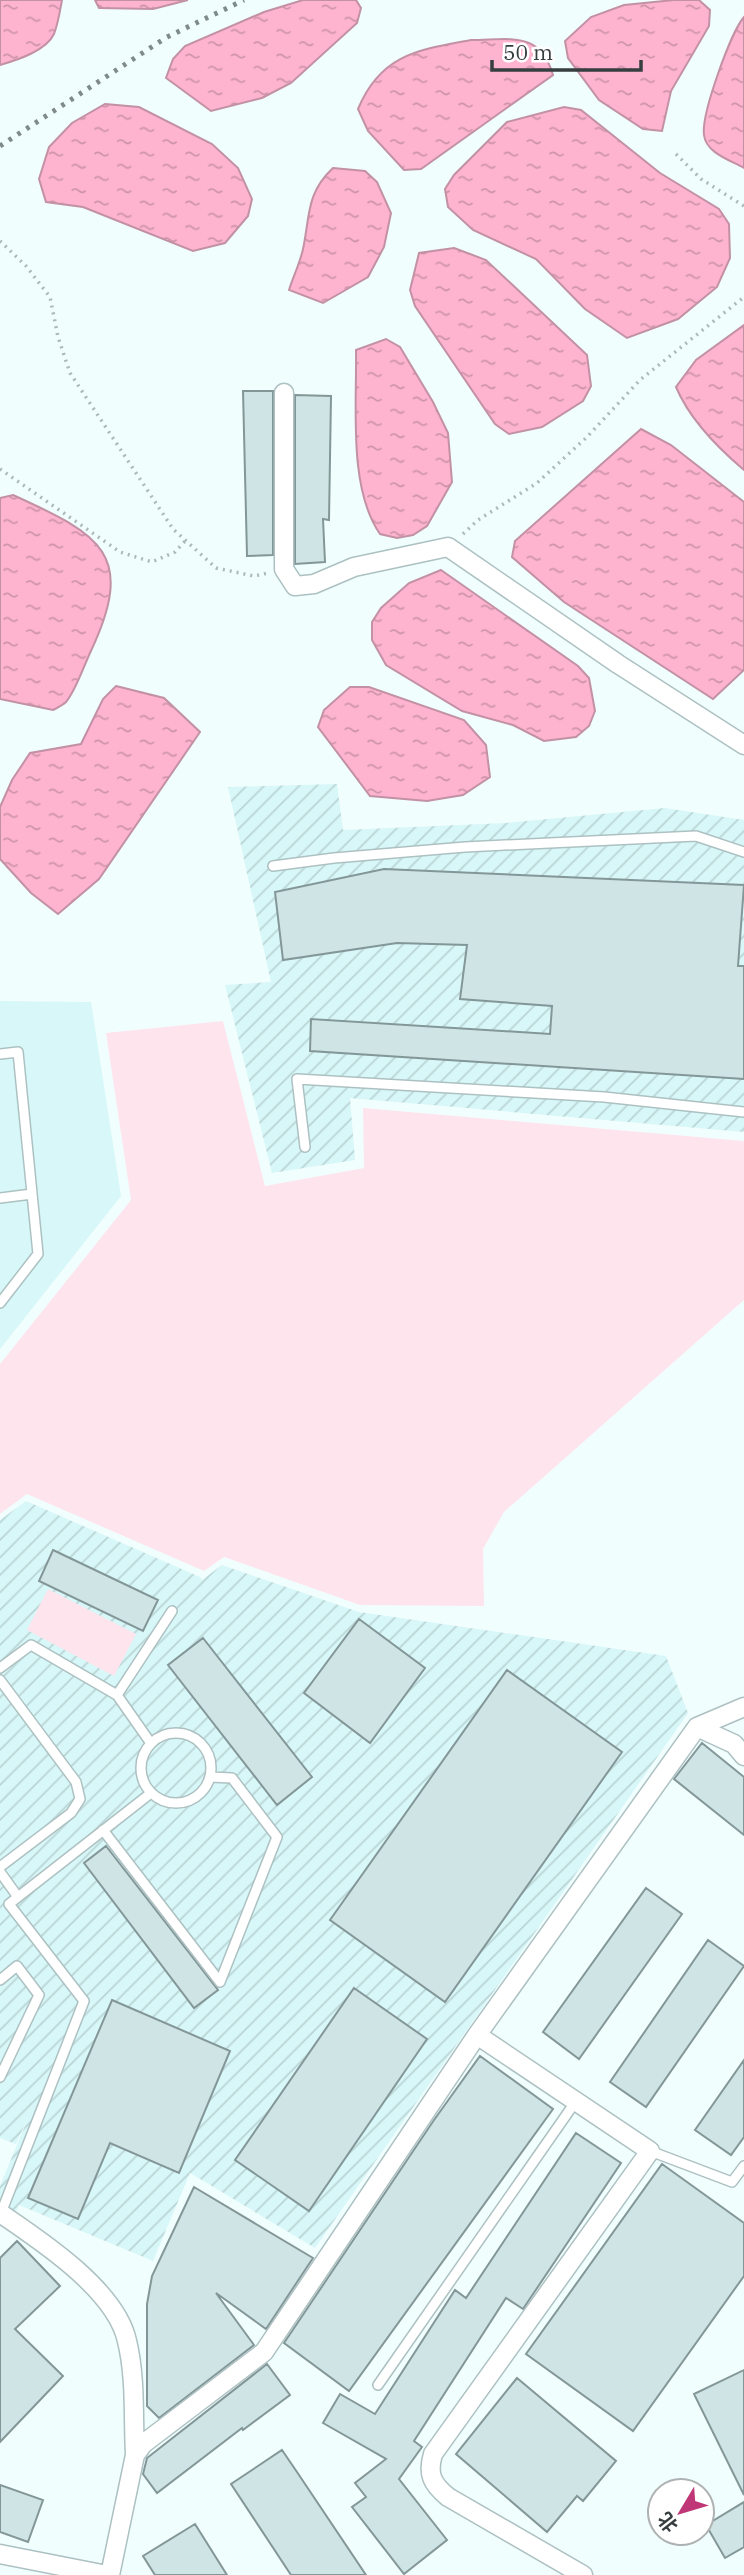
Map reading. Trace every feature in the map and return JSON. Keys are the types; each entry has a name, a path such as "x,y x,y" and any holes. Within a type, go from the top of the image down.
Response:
{"street":[{"path":"284,393 284,569 295,586 314,584 354,567 448,547 618,664 744,745"},
{"path":"135,2455 143,2444 264,2352 477,2035 697,1727 744,1707"},
{"path":"697,1727 734,1744 744,1756"},
{"path":"477,2035 650,2151 433,2454 430,2466 431,2477 437,2488 448,2497 583,2575"},
{"path":"0,2554 108,2575 135,2455 132,2377 127,2339 108,2302 74,2267 2,2216"}],"lane":[{"path":"273,866 466,847 696,836 744,852"},
{"path":"0,1054 18,1052 38,1254 0,1303"},
{"path":"305,1147 297,1079 604,1097 744,1112"},
{"path":"0,1198 32,1194"},
{"path":"117,1695 172,1611"},
{"path":"0,1668 31,1645 117,1695 150,1742"},
{"path":"0,1681 76,1782 80,1799 71,1813 0,1870 18,1897"},
{"path":"166,1733 185,1733 201,1742 210,1759 210,1777 201,1793 185,1802 167,1802 151,1793 141,1777 141,1758 150,1742 166,1733"},
{"path":"103,1830 220,1982 277,1837 232,1778 210,1777"},
{"path":"2,2216 84,2001 9,1904 151,1793"},
{"path":"0,1980 17,1966 39,1996 0,2077"},
{"path":"378,2385 576,2101"},
{"path":"650,2151 732,2182 744,2166"}],"path":[{"path":"676,154 701,179 744,206"},
{"path":"0,241 26,265 50,297 58,337 70,373 173,529 216,568 254,576 284,569"},
{"path":"448,547 478,520 537,483 587,437 640,380 744,296"},
{"path":"0,469 120,552 152,562 175,552 187,539"}],"shaded area":[{"path":"337,784 343,830 506,823 665,808 744,820 744,1132 350,1098 355,1160 272,1173 225,985 271,982 228,787"},
{"path":"0,1001 91,1002 121,1196 0,1349"},
{"path":"223,1021 265,1186 364,1168 363,1108 744,1141 744,1300 504,1512 483,1549 484,1606 360,1605 224,1557 204,1571 27,1494 0,1514 0,1364 131,1200 106,1033"},
{"path":"26,1501 202,1580 222,1565 359,1612 666,1656 688,1713 315,2248 190,2173 153,2261 19,2205 13,2218 0,2209 0,2186 31,2111 16,2144 0,2138 0,1520"},
{"path":"48,1589 136,1634 114,1676 27,1630"}],"water":[{"path":"0,0 62,0 57,26 50,40 30,54 0,65"},
{"path":"95,0 188,0 153,9 99,8"},
{"path":"303,0 356,0 361,8 357,23 291,83 262,98 211,111 166,78 173,59 185,46 264,12"},
{"path":"699,0 710,10 709,26 671,91 662,131 643,129 599,100 568,58 565,41 591,17 624,5"},
{"path":"744,17 744,168 709,147 704,135 704,125 718,74"},
{"path":"511,39 532,44 547,61 553,75 421,169 404,170 368,131 358,109 367,91 378,76 403,58 434,47 471,40"},
{"path":"105,104 139,107 212,144 238,168 252,199 248,216 225,243 193,251 83,207 46,202 39,179 49,147 72,123"},
{"path":"564,107 581,110 660,173 719,209 729,224 730,258 717,287 678,319 627,338 585,309 536,259 473,230 448,207 445,189 454,175 507,122"},
{"path":"333,168 365,171 377,182 391,213 384,247 368,277 323,303 289,290 302,254 313,196"},
{"path":"454,248 486,260 587,355 591,386 583,401 542,427 509,434 495,424 415,306 410,290 419,253"},
{"path":"744,325 744,470 705,432 688,410 676,387 696,360"},
{"path":"386,339 400,347 448,433 452,482 427,526 413,535 397,538 380,534 370,515 363,494 356,446 356,350"},
{"path":"641,429 671,445 744,502 744,670 713,699 564,602 512,557 515,541"},
{"path":"13,495 44,509 88,536 102,552 109,570 110,592 104,619 73,692 66,702 53,710 0,699 0,498"},
{"path":"441,570 578,666 589,678 595,711 589,726 576,737 544,741 513,725 462,711 386,665 372,640 372,622 381,608 409,583"},
{"path":"116,686 164,698 200,732 99,879 58,914 31,893 0,859 0,807 12,780 30,753 81,744 103,699"},
{"path":"350,687 369,687 464,720 486,745 490,777 463,795 427,801 370,796 318,727 324,710"}],"building":[{"path":"243,391 273,391 273,555 247,556"},
{"path":"295,395 331,396 329,520 323,519 325,562 295,564"},
{"path":"384,869 744,885 738,966 744,966 744,1079 310,1051 311,1019 550,1034 552,1006 460,999 467,945 397,943 283,960 275,892"},
{"path":"53,1550 158,1600 143,1631 39,1581"},
{"path":"359,1619 425,1668 370,1743 304,1693"},
{"path":"203,1638 312,1777 277,1805 168,1665"},
{"path":"507,1670 622,1752 445,2002 330,1920"},
{"path":"702,1743 744,1777 744,1835 674,1779"},
{"path":"106,1846 218,1990 194,2008 84,1863"},
{"path":"646,1888 682,1914 579,2059 543,2032"},
{"path":"708,1940 744,1966 646,2107 610,2082"},
{"path":"354,1988 427,2039 309,2211 235,2160"},
{"path":"112,2000 230,2051 179,2173 110,2143 78,2219 28,2198"},
{"path":"480,2056 553,2109 349,2391 284,2343"},
{"path":"744,2060 744,2137 731,2155 695,2130"},
{"path":"576,2133 621,2163 523,2309 506,2298 414,2441 422,2447 399,2479 447,2540 404,2574 352,2507 366,2497 355,2483 386,2459 323,2423 340,2394 375,2414 455,2290 466,2298"},
{"path":"662,2164 744,2223 744,2276 633,2431 526,2354"},
{"path":"194,2187 313,2258 266,2329 216,2293 254,2345 159,2418 147,2406 147,2304 152,2276"},
{"path":"17,2241 60,2286 15,2329 63,2376 0,2442 0,2258"},
{"path":"267,2364 290,2395 157,2493 143,2474 147,2458"},
{"path":"744,2370 744,2495 694,2394"},
{"path":"517,2378 616,2461 583,2501 577,2496 547,2532 456,2454"},
{"path":"282,2450 366,2575 291,2575 231,2484"},
{"path":"0,2485 43,2500 28,2542 0,2532"},
{"path":"744,2502 744,2547 725,2558 716,2542 716,2519"},
{"path":"195,2524 227,2575 155,2575 143,2556"}],"railway":[{"path":"0,146 167,37 244,0"}]}
